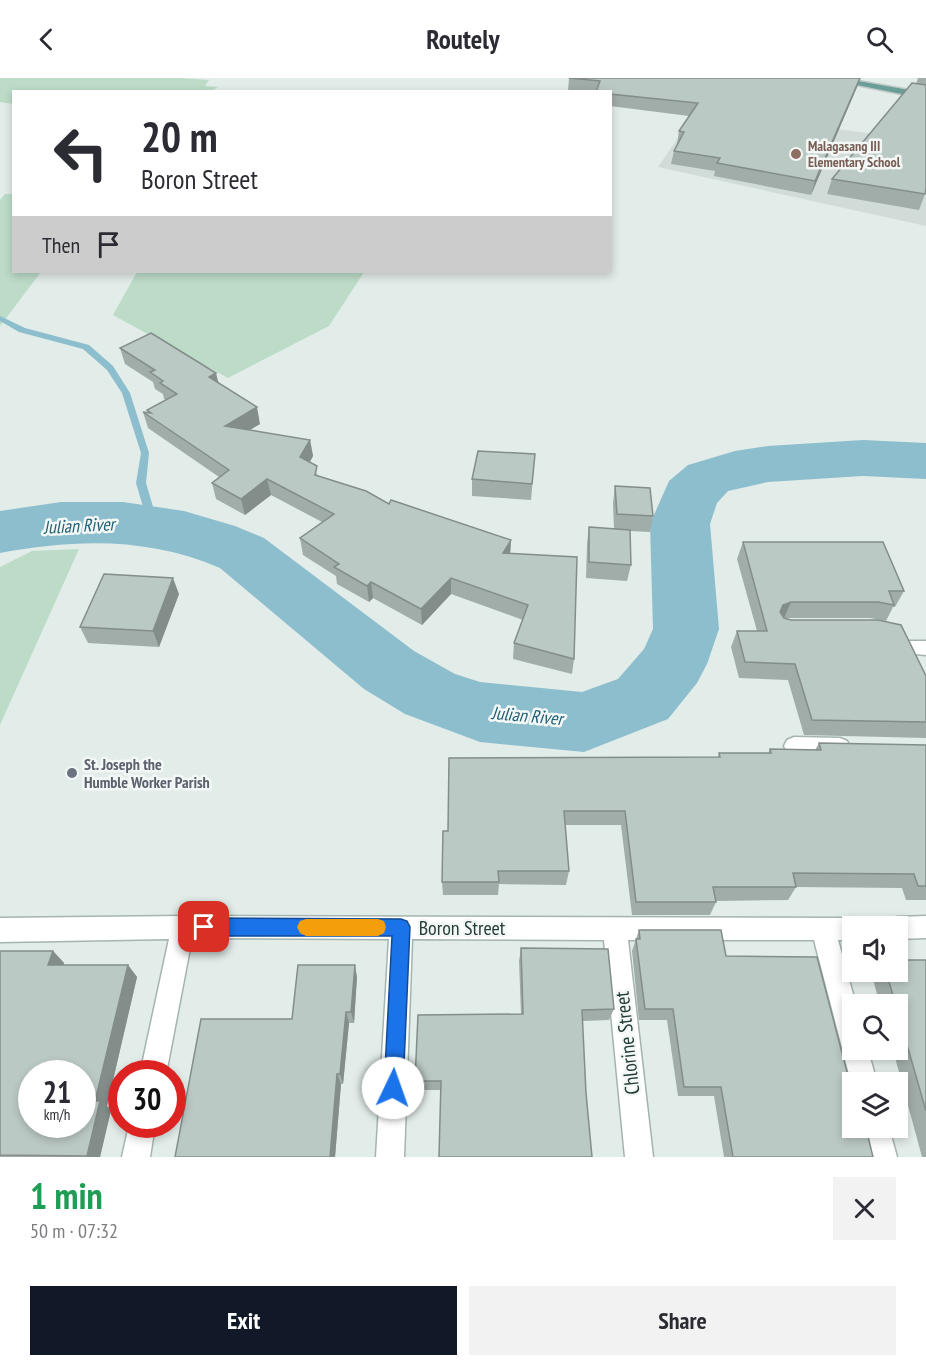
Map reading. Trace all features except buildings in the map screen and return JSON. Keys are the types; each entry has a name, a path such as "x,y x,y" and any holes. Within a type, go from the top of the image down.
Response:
{"main road":[{"path":"827,78 926,96"}],"street":[{"path":"912,643 918,668"},
{"path":"794,746 860,747"},
{"path":"156,1060 183,927"},
{"name":"Boron Street","path":"0,930 183,927 842,929"},
{"path":"390,1157 401,927"},
{"path":"908,928 926,927"},
{"name":"Chlorine Street","path":"615,929 639,1157"},
{"path":"823,929 842,1000"},
{"path":"136,1157 140,1138"},
{"path":"879,1138 884,1157"}],"shaded area":[{"name":"Malagasang III Elementary School","path":"711,90 794,123 926,141 926,226 658,167"}],"green space":[{"path":"0,78 180,78 209,80 205,86 218,87 213,90 12,90 12,104 0,102"},
{"path":"5,194 12,194 12,273 40,273 0,326 0,200"},
{"path":"136,273 363,273 329,326 228,378 113,315"},
{"path":"79,549 0,725 0,567 32,551"}],"waterway":[{"path":"0,318 22,330 86,347 110,368 126,393 145,453 141,483 154,527"},
{"name":"Julian River","path":"0,532 61,523 123,523 154,526 213,541 242,553 389,670 430,694 480,712 584,722 643,699 673,664 686,629 680,524 690,495 708,478 735,469 768,464 863,458 926,461"}],"slow traffic":[{"path":"306,927 378,927"}],"place":[{"name":"Malagasang III Elementary School","path":"796,154"},
{"name":"St. Joseph the Humble Worker Parish","path":"72,773"}],"route":[{"path":"204,927 401,927 393,1088"}]}
